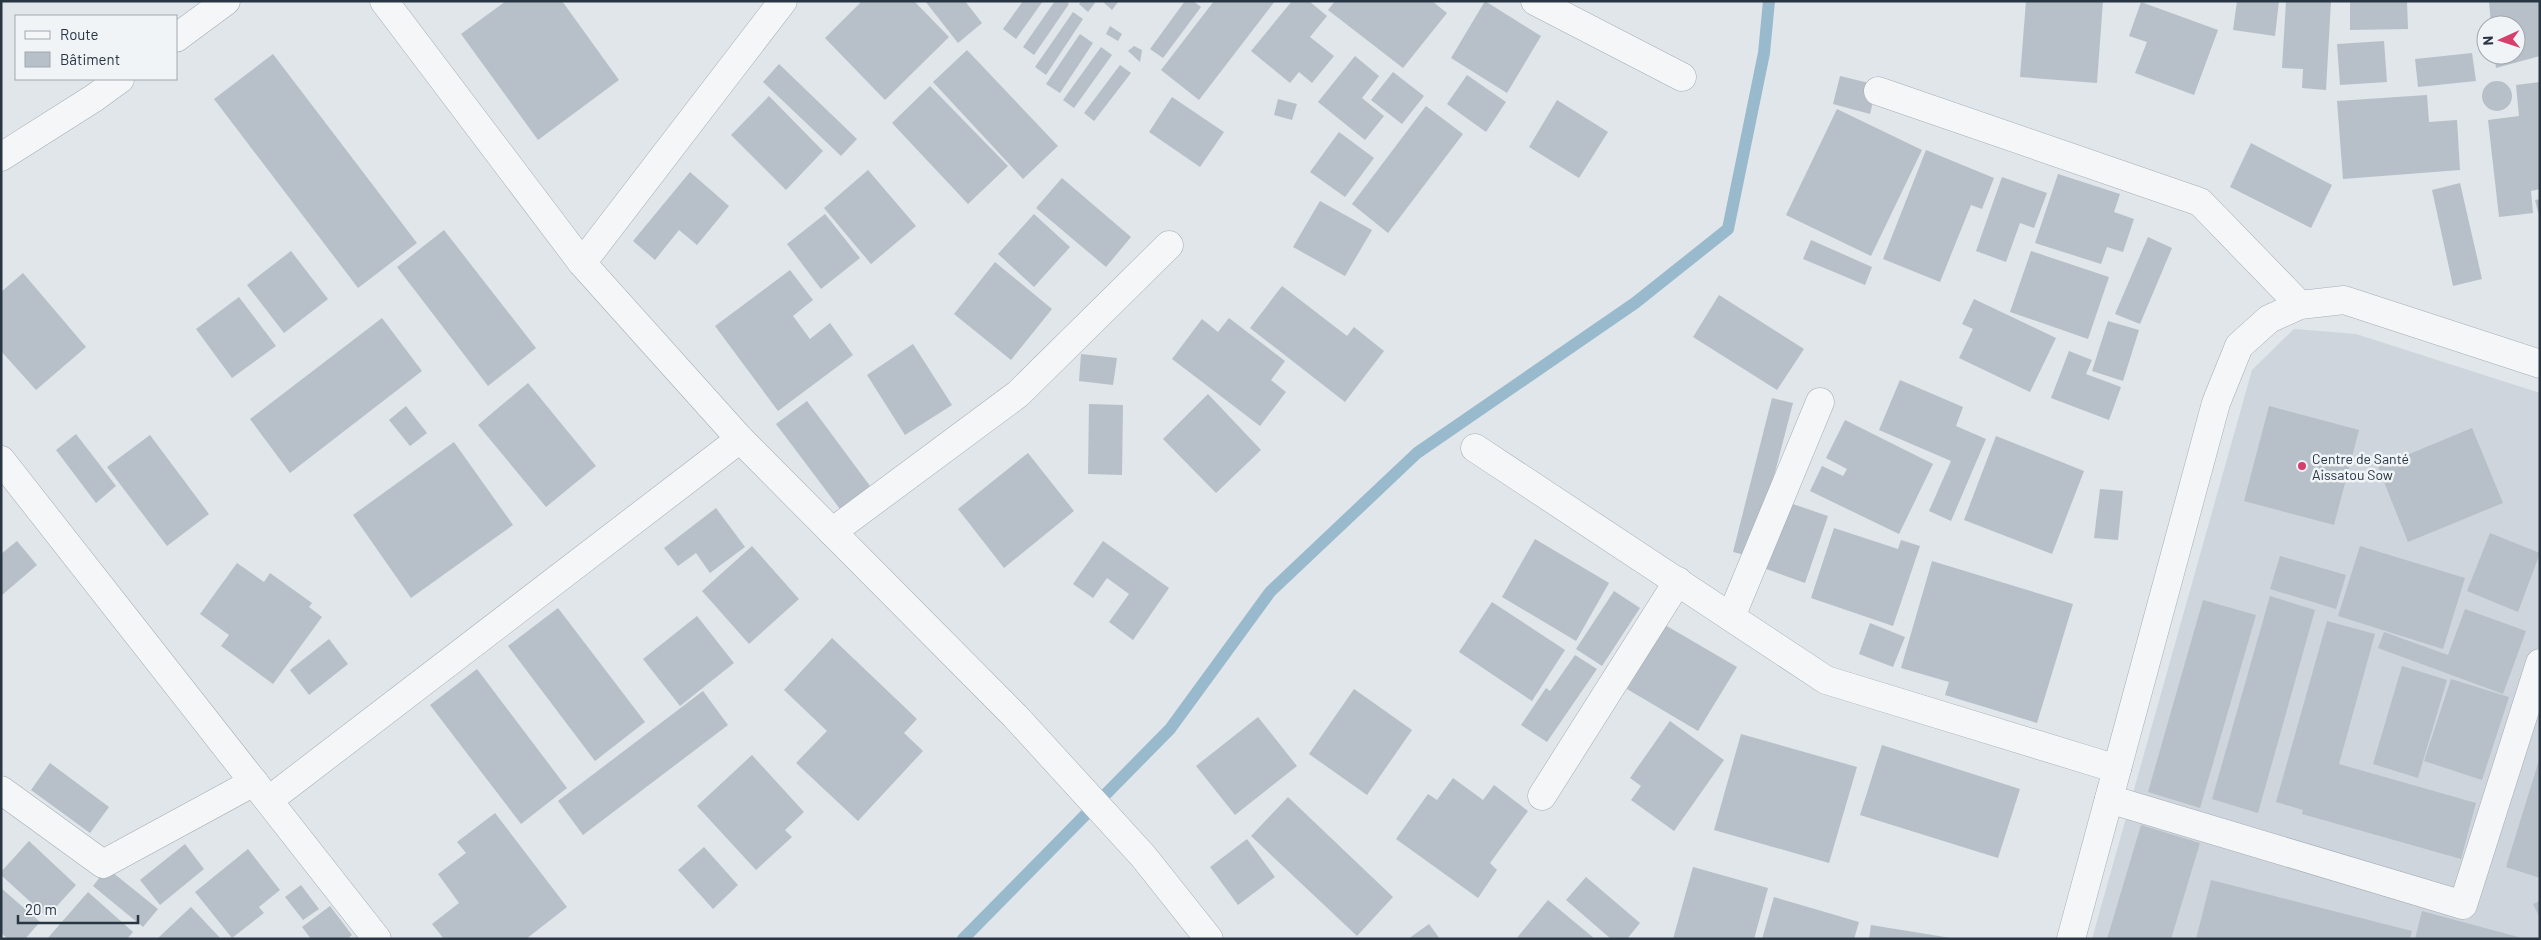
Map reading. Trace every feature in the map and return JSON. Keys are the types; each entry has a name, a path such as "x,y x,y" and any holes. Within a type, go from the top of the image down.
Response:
{"street":[{"path":"178,37 226,1"},
{"path":"384,1 582,263 740,439 1015,716 1143,856 1209,939"},
{"path":"582,263 783,1"},
{"path":"1535,1 1682,78"},
{"path":"1,156 118,80"},
{"path":"1878,91 2200,202 2300,305"},
{"path":"832,532 1018,394 1169,245"},
{"path":"2071,939 2219,395 2238,346 2269,319 2300,305 2344,300 2540,364"},
{"path":"1731,617 1820,402"},
{"path":"1,790 103,864 262,791 740,439"},
{"path":"1475,448 1826,680 2117,768"},
{"path":"1,460 377,939"},
{"path":"1542,796 1678,581"},
{"path":"2109,799 2463,905 2540,663"}],"shaded area":[{"path":"2294,329 2356,334 2540,393 2540,939 2092,939 2252,370"}],"building":[{"path":"506,1 562,1 619,80 538,140 461,34"},
{"path":"862,1 914,1 949,37 885,100 825,38"},
{"path":"925,1 965,1 982,23 958,43"},
{"path":"1023,1 1043,1 1016,39 1003,29"},
{"path":"1055,1 1066,1 1069,4 1034,55 1023,47"},
{"path":"1081,1 1093,1 1095,3 1088,12 1079,4"},
{"path":"1102,1 1117,1 1118,2 1112,10"},
{"path":"1185,1 1193,1 1201,7 1163,58 1150,49"},
{"path":"1214,1 1275,1 1199,100 1161,70"},
{"path":"1292,1 1309,1 1327,16 1310,37 1334,56 1312,83 1299,72 1290,83 1251,51"},
{"path":"1335,1 1432,1 1447,13 1403,68 1328,10"},
{"path":"1485,1 1541,36 1507,93 1451,58"},
{"path":"2026,1 2103,1 2097,83 2020,77"},
{"path":"2237,1 2279,1 2275,36 2233,30"},
{"path":"2286,1 2331,1 2326,90 2302,88 2303,69 2282,68"},
{"path":"2350,1 2407,1 2408,29 2350,30"},
{"path":"2489,1 2540,1 2540,56 2526,60 2526,15 2490,15"},
{"path":"2141,2 2218,30 2194,95 2135,73 2147,42 2129,36"},
{"path":"1073,12 1083,19 1046,75 1035,67"},
{"path":"1110,26 1122,34 1118,41 1106,34"},
{"path":"1080,34 1093,43 1060,93 1046,84"},
{"path":"2384,41 2387,82 2340,85 2337,44"},
{"path":"1134,46 1142,50 1140,62 1128,51"},
{"path":"1101,47 1112,55 1074,108 1063,100"},
{"path":"967,50 1058,146 1023,179 933,82"},
{"path":"2472,53 2476,81 2418,87 2415,59"},
{"path":"273,54 417,243 358,288 214,99"},
{"path":"1355,56 1379,76 1362,98 1384,116 1365,140 1318,102"},
{"path":"779,64 857,139 841,156 763,82"},
{"path":"1120,65 1131,73 1094,121 1084,113"},
{"path":"2496,65 2507,65 2496,68"},
{"path":"1393,72 1424,96 1402,124 1371,100"},
{"path":"1467,75 1506,102 1486,132 1447,104"},
{"path":"1840,76 1877,85 1870,114 1833,104"},
{"path":"2497,81 2508,85 2512,96 2508,107 2497,111 2486,107 2482,96 2486,85"},
{"path":"2540,82 2540,189 2531,191 2533,213 2499,217 2488,120 2519,116 2516,85"},
{"path":"930,86 1008,166 968,204 892,123"},
{"path":"2427,95 2429,122 2457,120 2460,170 2343,179 2337,101"},
{"path":"769,96 823,151 786,190 731,135"},
{"path":"1172,97 1224,132 1200,167 1149,132"},
{"path":"1278,99 1297,104 1292,120 1274,115"},
{"path":"1557,100 1608,132 1579,178 1529,147"},
{"path":"1426,106 1463,134 1388,233 1352,204"},
{"path":"1837,109 1922,150 1871,256 1786,215"},
{"path":"1339,132 1374,158 1345,197 1310,172"},
{"path":"2251,143 2332,185 2311,228 2230,187"},
{"path":"1926,150 1994,178 1982,209 1971,205 1940,282 1883,259"},
{"path":"868,170 916,226 871,264 824,208"},
{"path":"690,172 729,206 697,245 679,230 655,260 633,241"},
{"path":"2058,174 2120,194 2114,212 2134,219 2123,252 2107,247 2101,264 2035,243"},
{"path":"2002,177 2047,193 2034,228 2020,223 2006,262 1976,251"},
{"path":"1062,178 1131,237 1106,267 1036,208"},
{"path":"2460,183 2482,279 2453,286 2432,190"},
{"path":"2540,199 2540,215 2539,215 2535,200"},
{"path":"1320,201 1372,230 1345,276 1293,247"},
{"path":"825,214 860,258 821,289 787,244"},
{"path":"1034,214 1070,247 1034,287 998,254"},
{"path":"444,230 536,348 488,386 397,267"},
{"path":"2148,237 2172,248 2140,324 2115,314"},
{"path":"1811,240 1872,267 1865,285 1803,259"},
{"path":"291,251 328,299 284,333 247,285"},
{"path":"2031,251 2109,277 2088,339 2010,312"},
{"path":"995,262 1052,309 1011,360 954,314"},
{"path":"790,270 813,300 793,316 810,339 830,323 853,355 778,411 715,326"},
{"path":"23,273 86,347 36,390 1,351 1,292"},
{"path":"1282,286 1347,336 1354,327 1384,351 1345,402 1250,328"},
{"path":"1719,295 1804,349 1777,390 1693,337"},
{"path":"239,297 276,346 232,378 196,329"},
{"path":"1974,299 2056,338 2030,392 1959,358 1973,329 1962,324"},
{"path":"382,318 422,371 290,473 250,419"},
{"path":"1229,318 1285,361 1271,380 1286,392 1260,426 1172,359 1202,319 1218,332"},
{"path":"2108,321 2139,330 2123,381 2092,371"},
{"path":"913,344 952,405 905,435 867,375"},
{"path":"2069,351 2092,360 2086,374 2121,387 2109,420 2051,398"},
{"path":"1081,354 1117,358 1113,385 1079,381"},
{"path":"1900,380 1963,407 1956,426 1986,439 1951,521 1929,511 1951,461 1879,430"},
{"path":"528,383 596,466 546,507 478,425"},
{"path":"1208,394 1261,450 1216,493 1163,439"},
{"path":"1772,398 1793,403 1753,557 1733,552"},
{"path":"807,401 870,486 840,509 776,424"},
{"path":"1089,404 1123,405 1122,475 1088,474"},
{"path":"406,406 427,433 410,446 389,420"},
{"name":"Centre de Santé Aissatou Sow","path":"2269,406 2359,430 2334,525 2244,501"},
{"path":"1845,420 1933,464 1899,534 1810,491 1822,466 1843,476 1847,469 1826,458"},
{"path":"2472,428 2503,503 2408,542 2378,467"},
{"path":"76,434 116,486 96,503 56,450"},
{"path":"150,435 209,514 167,546 107,467"},
{"path":"1996,436 2084,471 2052,554 1964,520"},
{"path":"454,442 513,525 411,598 353,515"},
{"path":"1028,453 1074,511 1004,568 958,509"},
{"path":"2100,489 2123,491 2118,540 2094,538"},
{"path":"1784,501 1828,516 1805,583 1761,567"},
{"path":"716,508 745,547 710,573 696,553 678,566 664,548"},
{"path":"1834,528 1898,549 1901,540 1920,546 1893,626 1811,598"},
{"path":"2490,533 2540,553 2518,612 2467,591"},
{"path":"1535,539 1609,583 1576,641 1502,597"},
{"path":"17,541 37,565 1,596 1,554"},
{"path":"1103,541 1169,588 1133,640 1109,622 1129,594 1107,578 1093,598 1073,584"},
{"path":"752,546 799,599 749,644 702,591"},
{"path":"2360,546 2465,578 2443,649 2338,616"},
{"path":"2280,556 2346,575 2336,609 2270,589"},
{"path":"1932,561 2073,604 2037,723 1945,695 1949,682 1901,668"},
{"path":"237,563 264,582 270,573 312,603 309,607 322,617 273,684 221,646 229,635 200,614"},
{"path":"1614,591 1640,608 1602,666 1576,649"},
{"path":"2270,596 2315,610 2258,813 2212,799"},
{"path":"2203,600 2256,615 2200,808 2148,792"},
{"path":"1492,602 1565,650 1532,701 1459,652"},
{"path":"558,608 645,722 595,761 508,646"},
{"path":"2465,609 2526,631 2503,694 2378,648 2384,632 2448,655"},
{"path":"697,616 734,663 680,706 643,659"},
{"path":"2327,621 2375,634 2339,764 2476,803 2461,859 2302,814 2303,810 2276,802"},
{"path":"1870,623 1905,637 1893,667 1859,654"},
{"path":"1665,625 1737,667 1698,731 1627,689"},
{"path":"832,638 917,719 904,733 923,751 858,821 796,763 827,731 784,690"},
{"path":"329,639 348,664 309,695 290,670"},
{"path":"1575,655 1597,669 1547,742 1521,725 1546,688 1550,691"},
{"path":"2402,666 2447,680 2418,778 2373,764"},
{"path":"477,669 567,788 521,824 430,705"},
{"path":"2451,679 2509,697 2482,780 2424,761"},
{"path":"1354,689 1412,730 1367,795 1309,754"},
{"path":"703,691 728,725 583,835 558,801"},
{"path":"1258,717 1297,766 1235,815 1196,766"},
{"path":"1670,721 1724,760 1674,831 1631,800 1641,786 1630,778"},
{"path":"1741,734 1857,767 1829,863 1714,830"},
{"path":"1882,745 2020,789 1998,858 1860,815"},
{"path":"752,755 804,812 785,830 792,837 756,870 697,806"},
{"path":"2540,757 2540,878 2506,867"},
{"path":"50,763 109,807 90,833 31,790"},
{"path":"1453,778 1483,800 1494,785 1528,811 1490,863 1497,870 1478,898 1396,839 1428,794 1437,800"},
{"path":"1288,797 1393,897 1357,936 1251,836"},
{"path":"495,813 567,907 526,939 444,939 432,924 459,903 438,874 466,853 457,842"},
{"path":"2141,825 2200,843 2171,939 2107,939"},
{"path":"1247,839 1275,877 1238,905 1210,867"},
{"path":"29,841 76,885 47,917 1,875 1,872"},
{"path":"185,844 204,869 160,905 140,880"},
{"path":"704,847 738,885 713,909 678,870"},
{"path":"248,849 280,890 259,907 264,913 232,938 195,892"},
{"path":"1693,867 1768,888 1754,939 1673,939"},
{"path":"107,868 158,909 143,927 93,886"},
{"path":"1586,877 1640,923 1627,939 1611,939 1566,900"},
{"path":"2211,880 2412,931 2410,939 2196,939"},
{"path":"301,885 319,909 303,920 285,897"},
{"path":"1,888 40,922 25,939 8,939 1,933"},
{"path":"88,892 133,932 127,939 47,939"},
{"path":"1774,897 1859,922 1854,939 1762,939"},
{"path":"1548,900 1595,939 1516,939"},
{"path":"2540,901 2540,918 2533,904"},
{"path":"330,906 352,935 347,939 311,939 302,927"},
{"path":"191,907 221,939 157,939"},
{"path":"2422,911 2522,938 2522,939 2415,939"},
{"path":"1429,924 1440,939 1408,939"},
{"path":"1871,925 1951,938 1951,939 1869,939"}],"waterway":[{"path":"963,939 1170,729 1270,592 1417,453 1635,303 1728,229 1764,53 1769,1"}],"place":[{"name":"Centre de Santé Aissatou Sow","path":"2302,466"}]}
